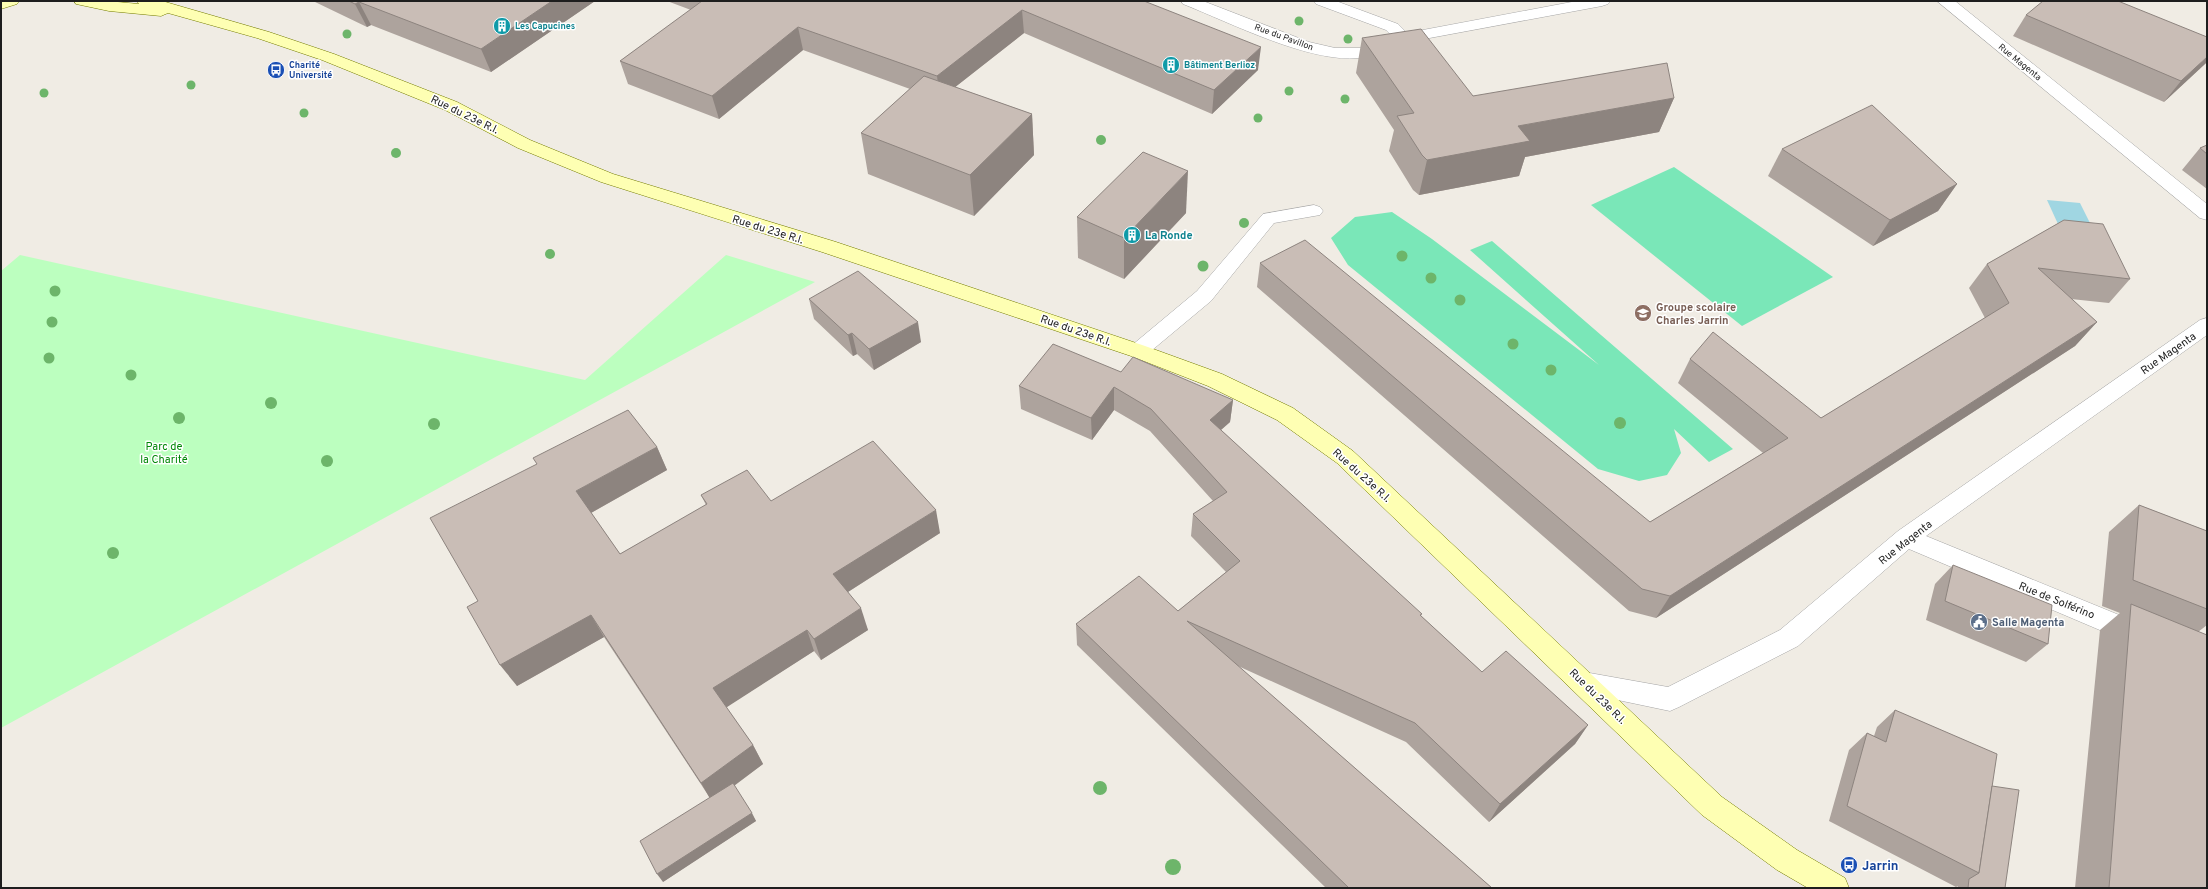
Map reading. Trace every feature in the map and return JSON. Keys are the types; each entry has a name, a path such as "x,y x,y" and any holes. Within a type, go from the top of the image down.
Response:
{"street":[{"path":"1,4 11,1"},
{"name":"Rue du 23e R.I.","path":"82,1 109,6 178,12"},
{"name":"Rue du 23e R.I.","path":"145,1 178,12 263,35 328,57 451,106 524,144 608,178 828,247 1138,351 1229,386 1285,414 1345,457 1712,806 1787,860 1835,888"},
{"name":"Rue du Pavillon","path":"1190,1 1304,46 1335,54 1360,53 1386,46 1404,38 1602,1"},
{"path":"1322,1 1392,27 1404,38"},
{"name":"Rue Magenta","path":"1945,1 2207,214"},
{"name":"Rue Magenta","path":"1584,683 1670,699 1789,638 1906,538 2207,325"},
{"name":"Rue de Solférino","path":"1906,538 2156,641"}],"lane":[{"path":"1138,351 1204,296 1257,230 1269,218 1314,211"}],"green space":[{"path":"1674,167 1833,277 1742,326 1591,205"},
{"path":"1392,212 1432,239 1599,365 1470,250 1492,241 1733,449 1709,462 1674,429 1681,453 1667,475 1639,481 1598,469 1348,265 1331,238 1355,217"},
{"name":"Parc de la Charité","path":"20,255 585,380 726,255 815,282 1,728 1,271"}],"water":[{"path":"2047,200 2080,203 2098,239 2063,235"}],"building":[{"path":"349,1 552,1 481,49 359,2 355,4"},
{"path":"702,1 1144,1 1261,47 1214,90 1022,10 937,76 798,27 712,96 620,61"},
{"path":"2043,1 2118,1 2207,37 2207,57 2181,81 2026,15"},
{"path":"1421,29 1473,96 1667,63 1674,98 1518,126 1530,141 1427,160 1422,155 1397,116 1414,113 1362,38"},
{"path":"924,76 1032,114 970,175 861,133"},
{"path":"1872,105 1957,184 1890,220 1782,149"},
{"path":"2207,145 2207,154 2200,148"},
{"path":"1143,152 1188,171 1124,238 1077,217"},
{"path":"2064,220 2103,224 2130,279 2038,268 2097,322 1670,596 1642,589 1260,263 1305,240 1650,522 1788,438 1690,359 1713,332 1821,418 2009,303 1987,264"},
{"path":"858,271 918,322 869,349 852,333 848,335 809,299"},
{"path":"1053,344 1121,372 1133,357 1233,400 1210,420 1422,614 1420,615 1482,672 1506,651 1588,725 1500,804 1415,723 1187,621 1492,888 1349,888 1076,624 1139,576 1178,611 1240,561 1193,514 1227,492 1151,409 1114,387 1091,418 1019,386"},
{"path":"628,410 657,447 576,491 620,554 707,504 701,495 747,470 771,501 873,441 936,510 833,574 861,608 814,639 807,630 713,688 753,745 701,783 591,615 500,665 467,607 478,601 430,518 537,464 533,458"},
{"path":"2139,505 2207,531 2207,609 2133,580"},
{"path":"1953,565 2052,605 2048,644 1945,601"},
{"path":"2131,604 2207,635 2207,888 2109,888"},
{"path":"1895,710 1997,754 1979,873 1847,806 1867,733 1886,742"},
{"path":"733,783 752,813 657,874 640,841"},
{"path":"1992,786 2019,790 2005,888 1968,888 1969,879 1979,873"}],"place":[{"name":"Les Capucines","path":"502,26"},
{"name":"Bâtiment Berlioz","path":"1171,65"},
{"name":"Charité Université","path":"276,70"},
{"name":"La Ronde","path":"1132,235"},
{"name":"Groupe scolaire Charles Jarrin","path":"1643,313"},
{"name":"Salle Magenta","path":"1979,622"},
{"name":"Jarrin","path":"1849,865"}]}
